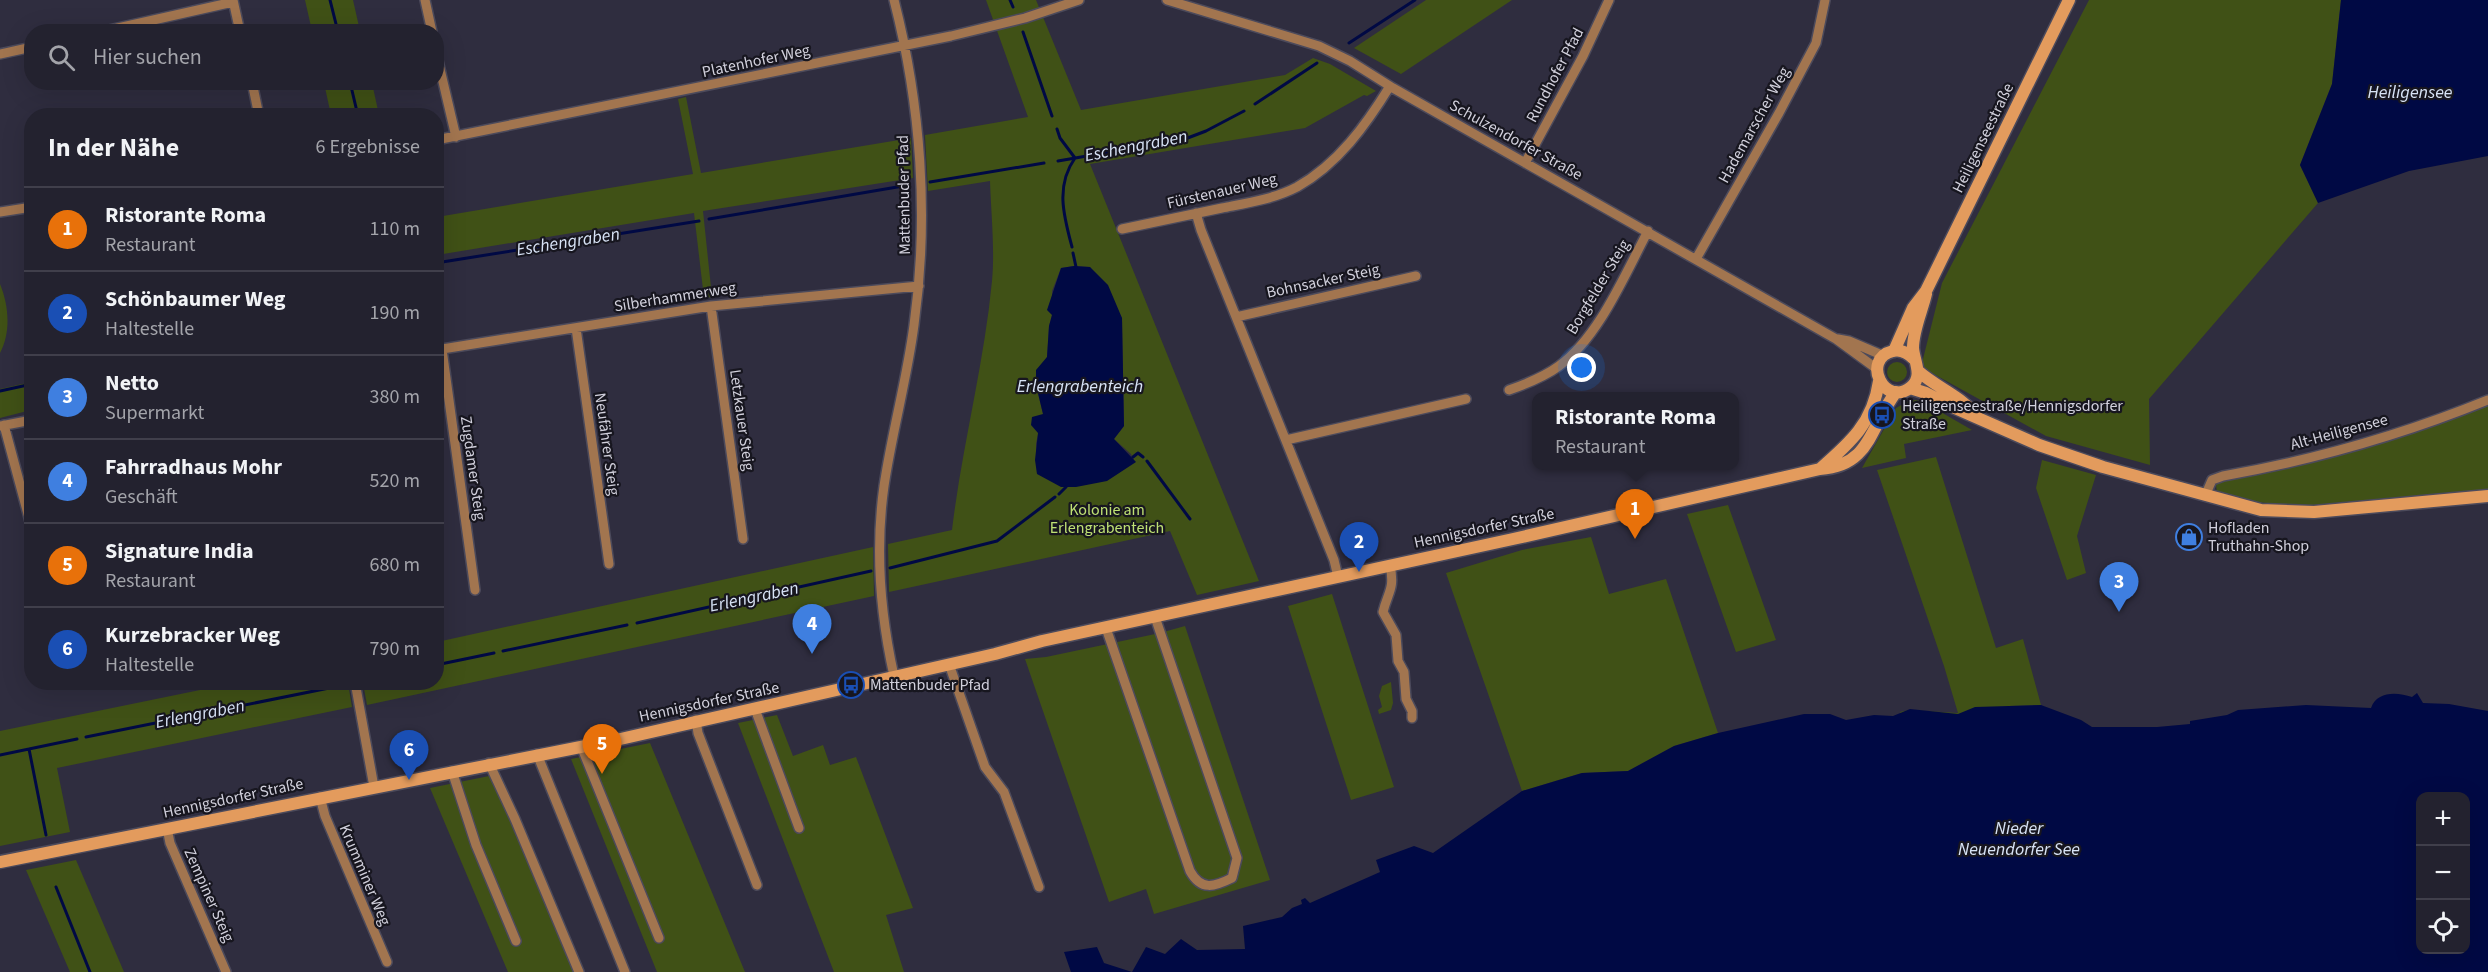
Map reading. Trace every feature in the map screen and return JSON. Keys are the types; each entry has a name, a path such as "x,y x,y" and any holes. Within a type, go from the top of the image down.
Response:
{"main road":[{"name":"Heiligenseestraße","path":"1889,354 1913,308 1926,291 2069,0"},
{"name":"Heiligenseestraße","path":"1916,365 1913,340 1926,291"},
{"path":"1916,365 1917,380 1910,388 1896,392 1886,388 1878,375 1889,354 1904,352 1916,365 1935,386 1978,418 2039,445 2205,496 2261,510 2297,512 2488,496"},
{"name":"Hennigsdorfer Straße","path":"1820,469 1840,453 1860,431 1877,400 1878,375"},
{"path":"1910,388 1961,406"},
{"name":"Hennigsdorfer Straße","path":"0,862 755,709 1042,641 1820,469 1835,468 1855,458 1896,392"}],"street":[{"path":"425,0 430,24"},
{"name":"Mattenbuder Pfad","path":"894,0 905,45 919,147 921,197 919,286 906,378 884,487 881,520 881,600 894,676"},
{"name":"Platenhofer Weg","path":"444,139 996,26 1079,0"},
{"name":"Schulzendorfer Straße","path":"1167,0 1319,46 1350,61 1390,86 1836,339 1878,375"},
{"name":"Rundhofer Pfad","path":"1525,163 1583,56 1609,0"},
{"name":"Hademarscher Weg","path":"1696,259 1816,43 1825,0"},
{"path":"134,24 233,1 238,24"},
{"path":"0,54 24,49"},
{"path":"444,86 456,137"},
{"name":"Fürstenauer Weg","path":"1122,229 1267,199 1304,183 1326,167 1351,142 1390,86"},
{"path":"254,90 257,108"},
{"path":"0,212 24,208"},
{"path":"1196,213 1334,560 1338,577"},
{"name":"Borgfelder Steig","path":"1509,390 1548,374 1583,344 1614,294 1648,231"},
{"name":"Bohnsacker Steig","path":"1236,317 1416,276"},
{"name":"Silberhammerweg","path":"444,349 711,306 919,286"},
{"name":"Letzkauer Steig","path":"711,306 743,539"},
{"name":"Neufährer Steig","path":"576,328 609,564"},
{"name":"Schulzendorfer Straße","path":"1836,339 1889,354"},
{"name":"Zugdamer Steig","path":"444,383 475,590"},
{"path":"1286,440 1466,399"},
{"name":"Alt-Heiligensee","path":"2205,496 2212,480 2223,476 2343,450 2444,418 2488,400"},
{"path":"24,421 2,425 24,501"},
{"path":"1390,565 1393,578 1392,591 1383,612 1396,635 1398,661 1404,672 1406,699 1412,711 1412,718"},
{"path":"1106,628 1190,871 1195,880 1205,885 1219,885 1232,878 1236,858 1155,617"},
{"path":"949,664 985,767 1004,792 1039,887"},
{"path":"357,690 374,786"},
{"path":"755,709 799,828"},
{"path":"696,720 698,733 757,885"},
{"path":"580,746 659,938"},
{"path":"537,754 625,972"},
{"path":"489,763 579,972"},
{"path":"452,771 476,845 516,941"},
{"name":"Krumminer Weg","path":"320,797 329,826 387,962"},
{"name":"Zempiner Steig","path":"167,828 170,843 226,972"}],"green space":[{"path":"305,0 353,0 358,24 310,24"},
{"name":"Kolonie am Erlengrabenteich","path":"986,0 1036,0 1081,110 1285,75 1313,58 1330,64 1376,91 1367,96 1364,95 1305,128 1090,164 1259,581 1197,595 1170,531 889,592 888,544 952,530 961,467 984,344 993,269 990,181 928,191 925,135 1028,117","holes":["1090,267 1122,318 1124,426 1114,439 1131,454 1135,462 1037,474 1036,443 1043,414 1036,385 1047,357 1052,315 1052,291 1061,268"]},
{"path":"1426,0 1512,0 1401,74 1354,48"},
{"path":"2089,0 2341,0 2332,84 2300,165 2318,203 2149,399 2150,465 2046,436 1921,367 1942,283"},
{"path":"326,90 374,90 377,108 329,108"},
{"path":"686,97 701,173 911,138 913,178 703,211 712,297 704,298 694,213 444,254 444,216 693,174 678,99"},
{"path":"0,284 8,319 4,345 0,353"},
{"path":"1893,362 1901,362 1907,368 1907,376 1901,382 1893,382 1887,376 1887,368"},
{"path":"24,384 24,412 0,418 0,389"},
{"path":"1916,400 1972,430 1904,444 1906,458 1862,468 1896,408"},
{"path":"2488,404 2488,491 2302,506 2255,502 2217,492 2218,482"},
{"path":"1936,457 1996,648 2023,639 2041,705 2010,706 1912,732 1900,712 1909,710 1958,713 1877,470"},
{"path":"2042,460 2096,475 2077,536 2086,573 2067,580 2036,488"},
{"path":"1728,505 1776,640 1736,652 1687,514"},
{"path":"1591,537 1609,594 1666,579 1718,733 1674,746 1628,771 1582,773 1522,791 1446,573 1522,550"},
{"path":"873,547 874,596 444,688 444,640"},
{"path":"1332,594 1394,787 1351,800 1288,606"},
{"path":"1185,626 1270,880 1154,914 1146,889 1109,902 1025,659 1046,657"},
{"path":"1391,682 1393,703 1391,710 1379,714 1378,710 1382,707 1379,696 1382,686"},
{"path":"200,690 349,690 352,707 57,768 70,832 0,846 0,731"},
{"path":"364,690 437,690 367,705"},
{"path":"777,715 793,756 823,745 830,765 856,757 913,908 886,915 904,972 834,972 738,723"},
{"path":"650,743 745,972 657,972 571,759"},
{"path":"494,775 576,972 508,972 430,788"},
{"path":"76,860 124,972 70,972 26,870"}],"water":[{"name":"Heiligensee","path":"2341,0 2488,0 2488,156 2409,171 2318,203 2300,165 2332,84"},
{"name":"Erlengrabenteich","path":"1090,267 1108,285 1122,318 1124,426 1114,439 1136,462 1107,481 1076,487 1061,487 1037,474 1035,460 1038,433 1031,425 1032,417 1043,414 1036,385 1036,370 1047,357 1052,315 1047,310 1061,268"},
{"name":"Nieder Neuendorfer See","path":"2417,693 2423,703 2449,704 2488,711 2488,972 1132,972 1146,947 1165,954 1181,939 1197,950 1245,949 1243,926 1282,917 1292,908 1302,904 1301,900 1305,898 1310,903 1380,872 1376,860 1414,846 1433,853 1522,791 1582,773 1628,771 1674,746 1718,733 1804,714 1830,714 1846,720 1874,715 1893,716 1910,709 1958,714 1975,707 2041,705 2081,720 2092,727 2157,727 2190,724 2190,721 2227,715 2238,710 2306,705 2371,708 2378,698 2388,694 2412,697"},
{"path":"1097,947 1104,963 1132,972 1071,972 1064,952"}],"waterway":[{"path":"330,0 336,24"},
{"path":"1010,0 1013,7"},
{"name":"Eschengraben","path":"1349,43 1415,0"},
{"path":"1023,32 1052,116"},
{"name":"Eschengraben","path":"1255,104 1317,63"},
{"path":"352,90 356,108"},
{"name":"Eschengraben","path":"1058,161 1185,139 1244,111"},
{"name":"Erlengraben","path":"1057,129 1060,138 1075,158 1069,169 1063,191 1064,213 1072,247"},
{"name":"Eschengraben","path":"930,182 1044,163"},
{"name":"Eschengraben","path":"709,219 909,185"},
{"name":"Eschengraben","path":"444,262 699,221"},
{"name":"Erlengraben","path":"1073,253 1076,267"},
{"name":"Eschengraben","path":"0,391 24,386"},
{"path":"1133,457 1138,453 1143,457"},
{"path":"1147,461 1190,519"},
{"name":"Erlengraben","path":"1059,494 1066,487"},
{"name":"Erlengraben","path":"890,568 997,541 1055,497"},
{"name":"Erlengraben","path":"637,623 871,571"},
{"name":"Erlengraben","path":"503,651 627,625"},
{"name":"Erlengraben","path":"444,663 494,653"},
{"name":"Erlengraben","path":"86,737 319,690"},
{"name":"Erlengraben","path":"0,755 77,739"},
{"path":"29,749 46,835"},
{"path":"56,887 90,972"}],"place":[{"name":"Heiligenseestraße/Hennigsdorfer Straße","path":"1882,415"},
{"name":"Hofladen Truthahn-Shop","path":"2189,537"},
{"name":"Ristorante Roma","path":"1635,539"},
{"name":"Schönbaumer Weg","path":"1359,572"},
{"name":"Netto","path":"2119,612"},
{"name":"Fahrradhaus Mohr","path":"812,654"},
{"name":"Mattenbuder Pfad","path":"851,685"},
{"name":"Signature India","path":"602,774"},
{"name":"Kurzebracker Weg","path":"409,780"}]}
